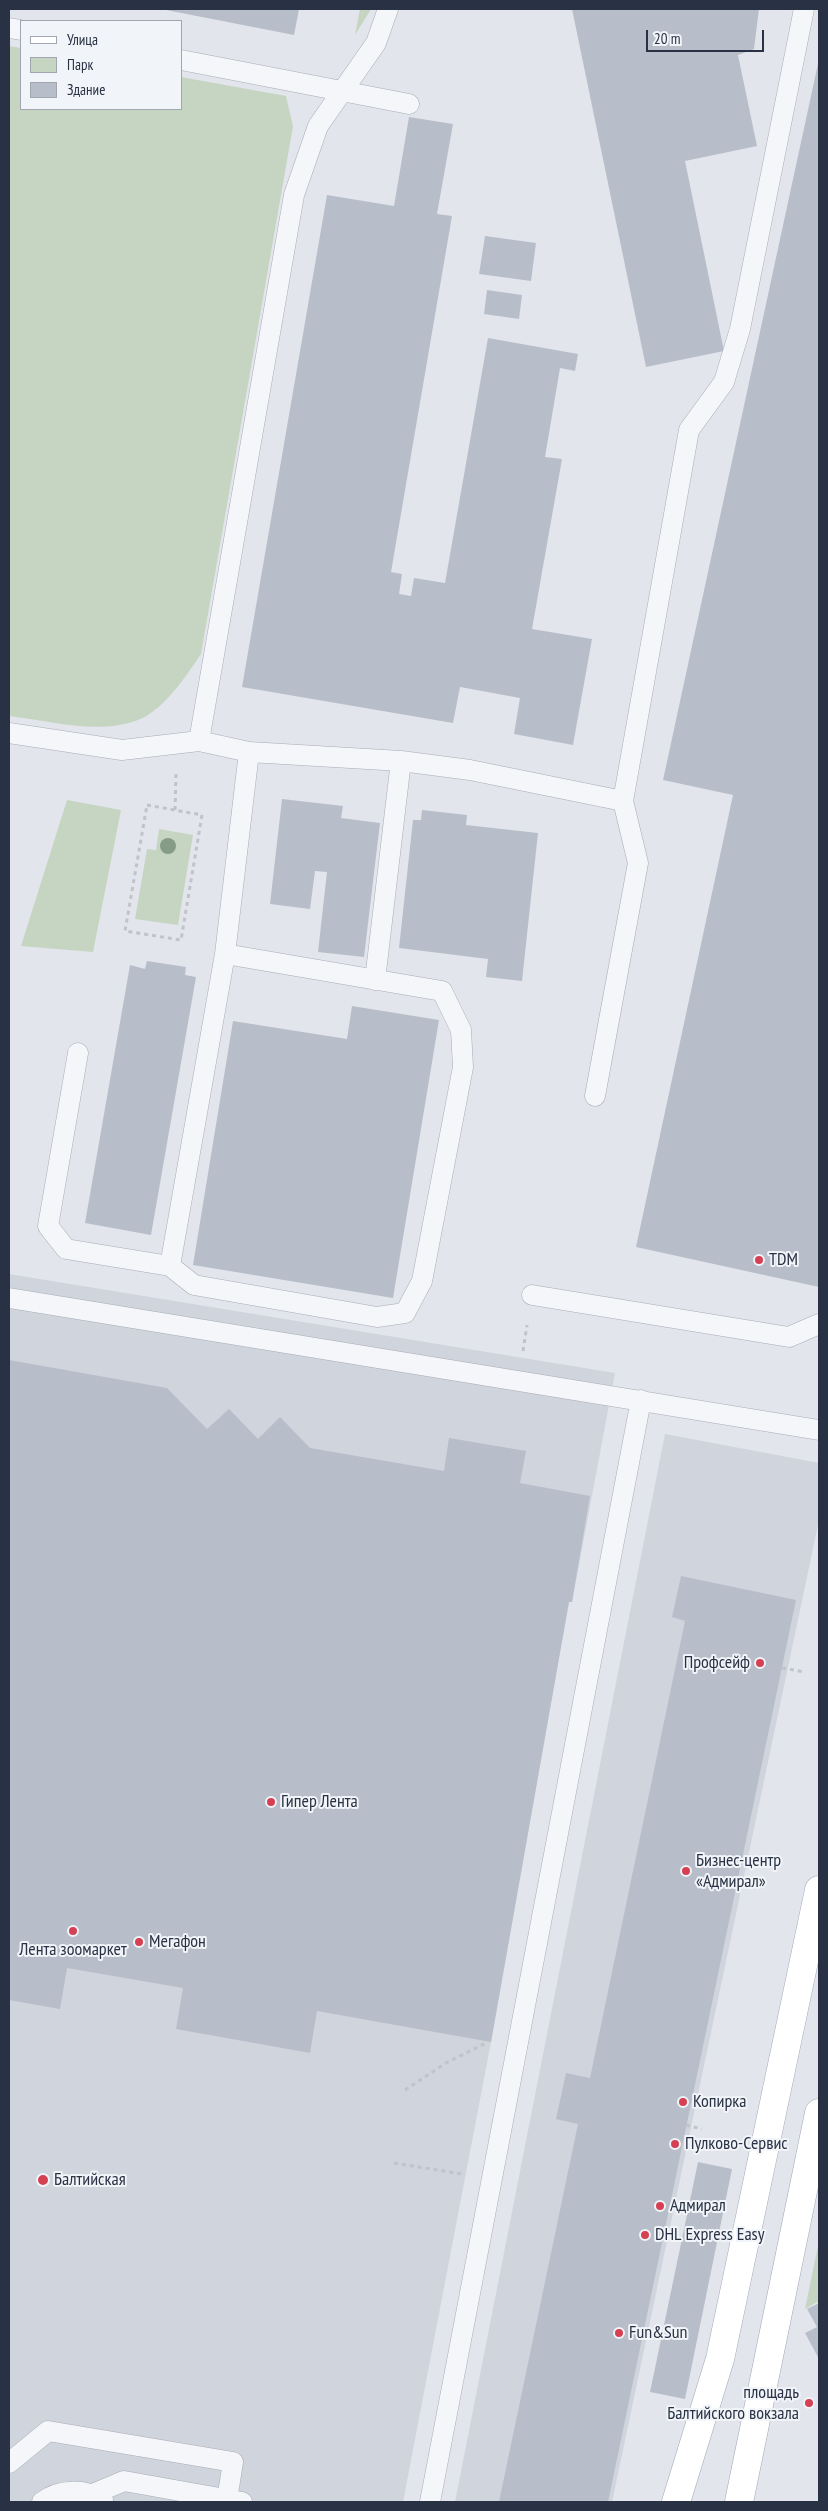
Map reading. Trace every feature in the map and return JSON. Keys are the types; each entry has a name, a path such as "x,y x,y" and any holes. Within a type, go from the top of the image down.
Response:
{"main road":[{"path":"676,2502 720,2359 819,1890"},
{"path":"739,2502 819,2113"}],"lane":[{"path":"200,741 294,195 318,126 376,43 388,9"},
{"path":"595,1096 638,862 623,801 689,430 724,382 740,328 804,9"},
{"path":"182,60 343,90 380,100 409,104"},
{"path":"9,733 122,750 200,741 249,752 401,761 470,770 623,801"},
{"path":"170,1266 225,954 249,752"},
{"path":"375,980 401,761"},
{"path":"78,1053 48,1226 66,1249 170,1266 194,1286 377,1317 406,1313 422,1281 463,1067 461,1030 442,991 225,954"},
{"path":"532,1295 789,1337 819,1324"},
{"path":"9,1298 819,1430"},
{"path":"430,2502 641,1400"},
{"path":"9,2463 48,2431 233,2462 234,2501 124,2481 100,2498 70,2491 42,2502"}],"path":[{"path":"147,805 202,815 181,940 133,932 126,931 147,805"},
{"path":"782,1668 805,1672"},
{"path":"405,2090 446,2063 487,2042"},
{"path":"686,2126 702,2129"},
{"path":"394,2162 466,2175"}],"shaded area":[{"path":"9,1274 615,1373 572,1602 569,1602 491,2042 403,2502 9,2502"},
{"path":"665,1434 819,1463 819,1520 612,2502 455,2502"}],"green space":[{"path":"360,9 371,9 355,35"},
{"path":"9,46 20,48 20,110 182,110 182,77 286,96 293,126 201,654 165,701 138,720 123,724 90,727 9,716"},
{"path":"67,800 121,810 93,952 21,946"},
{"path":"159,829 193,835 178,925 135,919 147,849 156,850"},
{"path":"819,2241 819,2301 805,2309"}],"building":[{"path":"161,9 299,9 294,35"},
{"path":"572,9 759,9 754,49 738,55 757,146 685,161 724,351 646,367"},
{"path":"819,59 819,1287 636,1247 733,795 663,780"},
{"path":"409,117 453,124 437,214 452,216 391,572 402,574 399,594 411,596 414,578 445,583 488,338 578,354 575,371 560,368 545,457 562,459 532,629 592,639 573,745 514,734 520,698 460,687 453,723 242,687 327,195 394,206"},
{"path":"485,236 536,243 531,281 479,274"},
{"path":"487,290 522,295 519,319 484,314"},
{"path":"282,799 343,806 341,818 380,823 364,957 318,952 327,872 315,871 310,909 270,904"},
{"path":"422,810 467,815 466,825 538,833 522,981 486,977 488,959 399,948 413,820 421,820"},
{"path":"147,961 186,967 185,975 196,977 151,1235 85,1223 130,965 145,969"},
{"path":"352,1006 439,1020 393,1298 193,1265 233,1021 347,1039"},
{"name":"Гипер Лента","path":"9,1360 167,1388 207,1429 229,1409 258,1439 280,1417 310,1448 444,1471 449,1438 526,1451 520,1483 590,1496 572,1602 569,1602 491,2042 317,2011 310,2053 176,2029 183,1988 67,1968 60,2009 9,2000"},
{"name":"Бизнес-центр «Адмирал»","path":"681,1576 796,1600 608,2502 499,2502 578,2124 556,2119 566,2073 590,2078 685,1621 672,1617"},
{"path":"698,2162 732,2169 685,2399 650,2392"},
{"path":"819,2303 819,2359 805,2333 817,2327 807,2309"}],"place":[{"name":"TDM","path":"759,1260"},
{"name":"Профсейф","path":"760,1663"},
{"name":"Гипер Лента","path":"271,1802"},
{"name":"Бизнес-центр «Адмирал»","path":"686,1871"},
{"name":"Лента зоомаркет","path":"73,1931"},
{"name":"Мегафон","path":"139,1942"},
{"name":"Копирка","path":"683,2102"},
{"name":"Пулково-Сервис","path":"675,2144"},
{"name":"Балтийская","path":"43,2180"},
{"name":"Адмирал","path":"660,2206"},
{"name":"DHL Express Easy","path":"645,2235"},
{"name":"Fun&Sun","path":"619,2333"},
{"name":"площадь Балтийского вокзала","path":"809,2403"}]}
